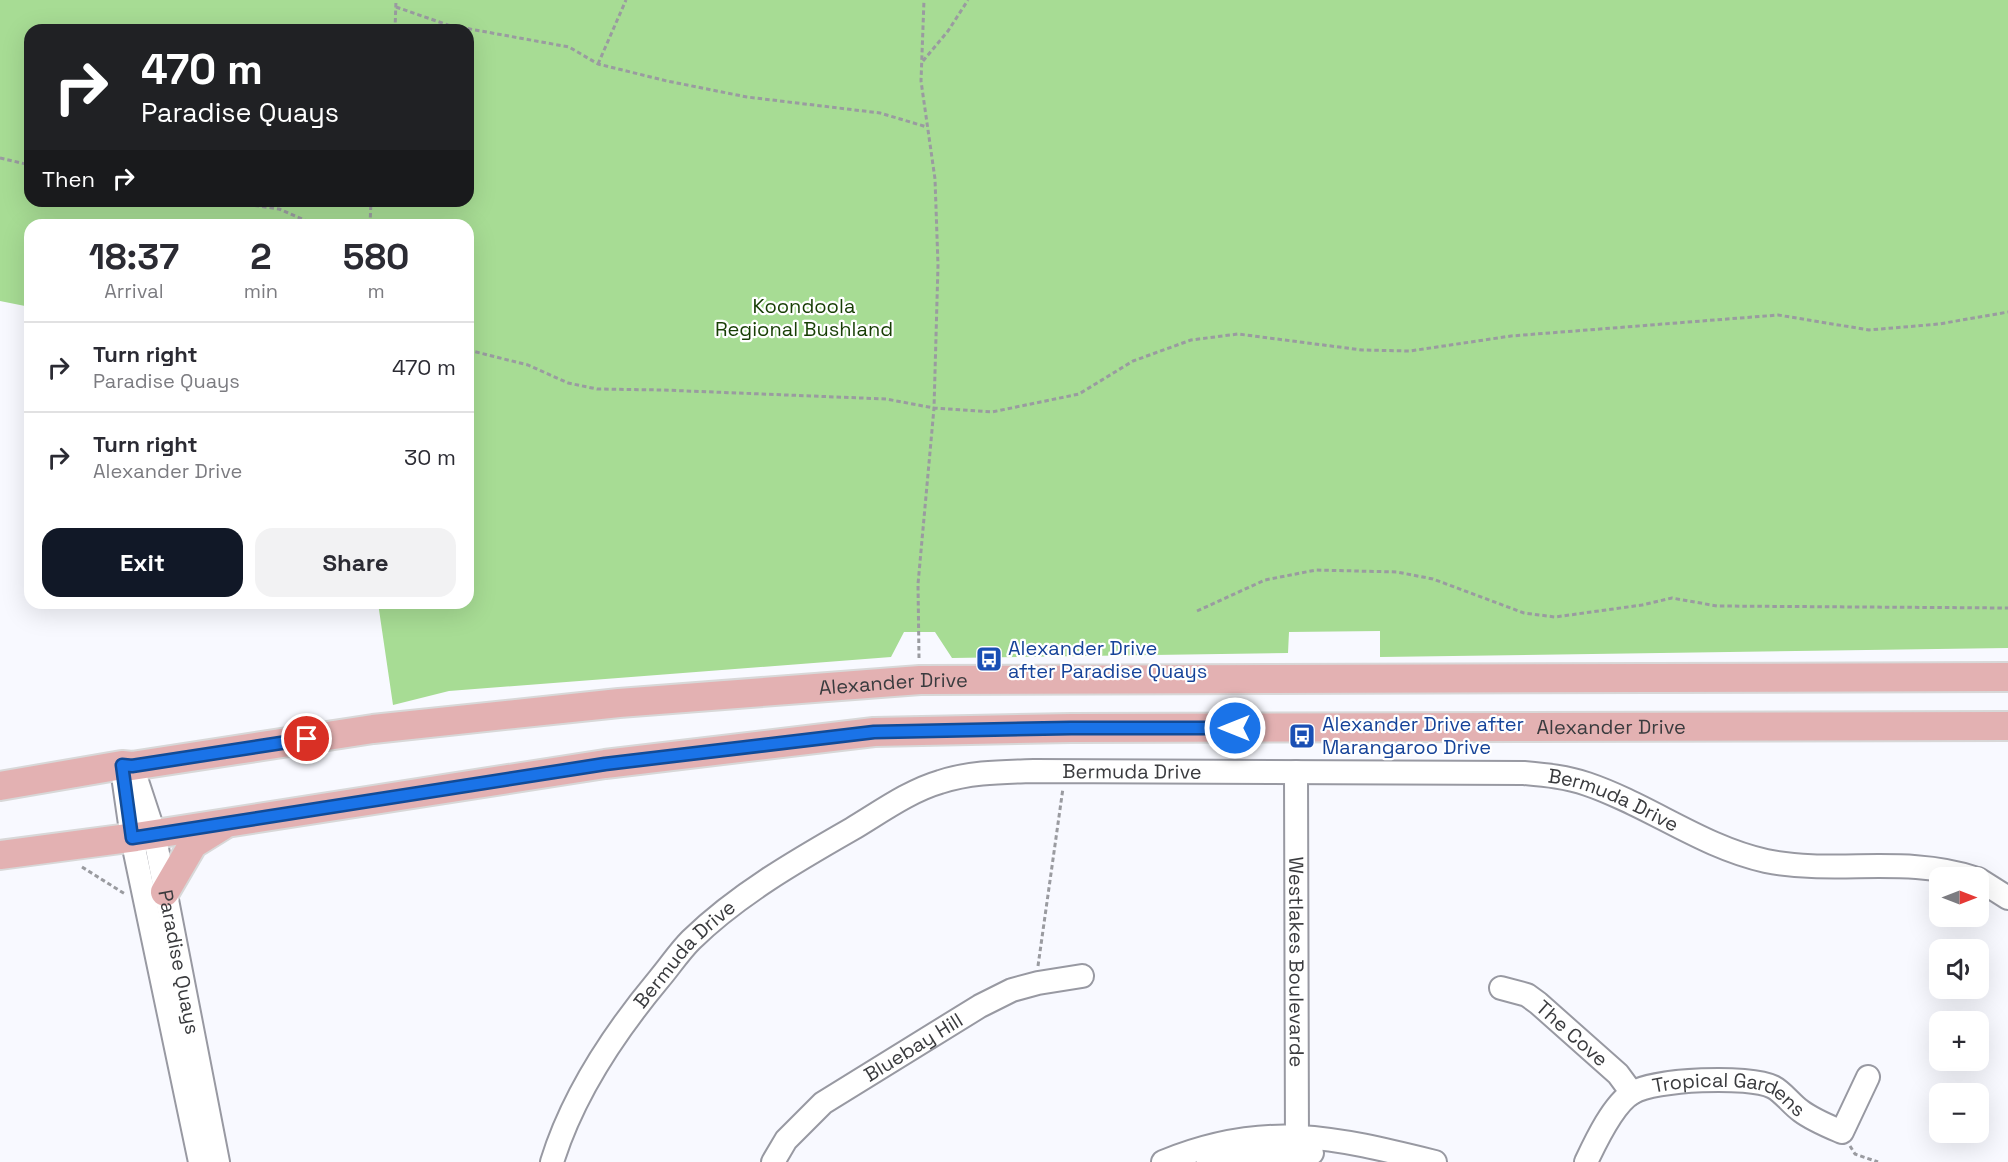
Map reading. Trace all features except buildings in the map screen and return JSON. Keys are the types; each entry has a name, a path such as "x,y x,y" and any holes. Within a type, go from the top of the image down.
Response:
{"main road":[{"name":"Alexander Drive","path":"0,786 396,726 619,703 920,680 2008,677"},
{"name":"Alexander Drive","path":"0,855 143,836 605,764 874,732 1071,728 2008,726"},
{"path":"165,892 193,844 229,822"}],"street":[{"name":"Paradise Quays","path":"127,765 143,836 200,1162"},
{"name":"Bermuda Drive","path":"552,1162 573,1107 599,1060 640,1001 691,940 750,892 838,837 911,795 937,782 960,776 990,772 1065,771 1552,775 1586,783 1735,853 1767,861 1794,865 1933,867"},
{"name":"Westlakes Boulevarde","path":"1296,772 1297,1144"},
{"name":"Paradise Quays","path":"143,836 165,892 218,1162"},
{"path":"1989,886 2008,898"},
{"name":"Bluebay Hill","path":"773,1162 786,1140 823,1103 980,1006 1012,990 1082,976"},
{"name":"The Cove","path":"1501,988 1527,996 1538,1003 1618,1074 1632,1093"},
{"path":"1842,1132 1868,1077"},
{"name":"Tropical Gardens","path":"1586,1162 1599,1134 1617,1108 1632,1093 1666,1083 1749,1081 1773,1087 1801,1111 1842,1132"},
{"path":"1163,1162 1185,1153 1233,1140 1261,1137 1378,1162"},
{"path":"1204,1162 1297,1144 1368,1145 1435,1162"}],"path":[{"path":"395,24 396,0"},
{"path":"598,64 626,0"},
{"path":"920,680 918,584 934,408 938,265 935,179 921,81 924,0"},
{"path":"922,62 948,31 968,0"},
{"path":"396,7 445,24"},
{"path":"474,30 569,47 598,64 667,81 747,97 880,114 928,127"},
{"path":"0,158 24,164"},
{"path":"271,207 303,219"},
{"path":"474,352 528,365 568,383 597,389 886,399 934,408 992,412 1080,394 1133,361 1191,340 1238,334 1362,350 1410,351 1510,336 1778,315 1869,330 1939,324 2008,312"},
{"path":"1197,611 1264,580 1316,570 1397,572 1433,579 1524,613 1555,617 1641,605 1672,598 1717,606 2008,608"},
{"path":"1038,983 1065,771"},
{"path":"79,865 129,896"},
{"path":"1842,1132 1855,1154 1878,1162"}],"green space":[{"name":"Koondoola Regional Bushland","path":"0,0 2008,0 2008,648 1380,657 1380,631 1289,632 1288,653 952,658 935,632 904,632 891,657 449,691 393,705 379,609 474,609 474,219 24,219 24,306 0,301"}],"place":[{"name":"Alexander Drive after Paradise Quays","path":"989,659"},
{"name":"Alexander Drive after Marangaroo Drive","path":"1302,736"}],"route":[{"path":"307,739 132,766 122,765 132,838 605,764 874,732 1071,728 1235,728"}]}
